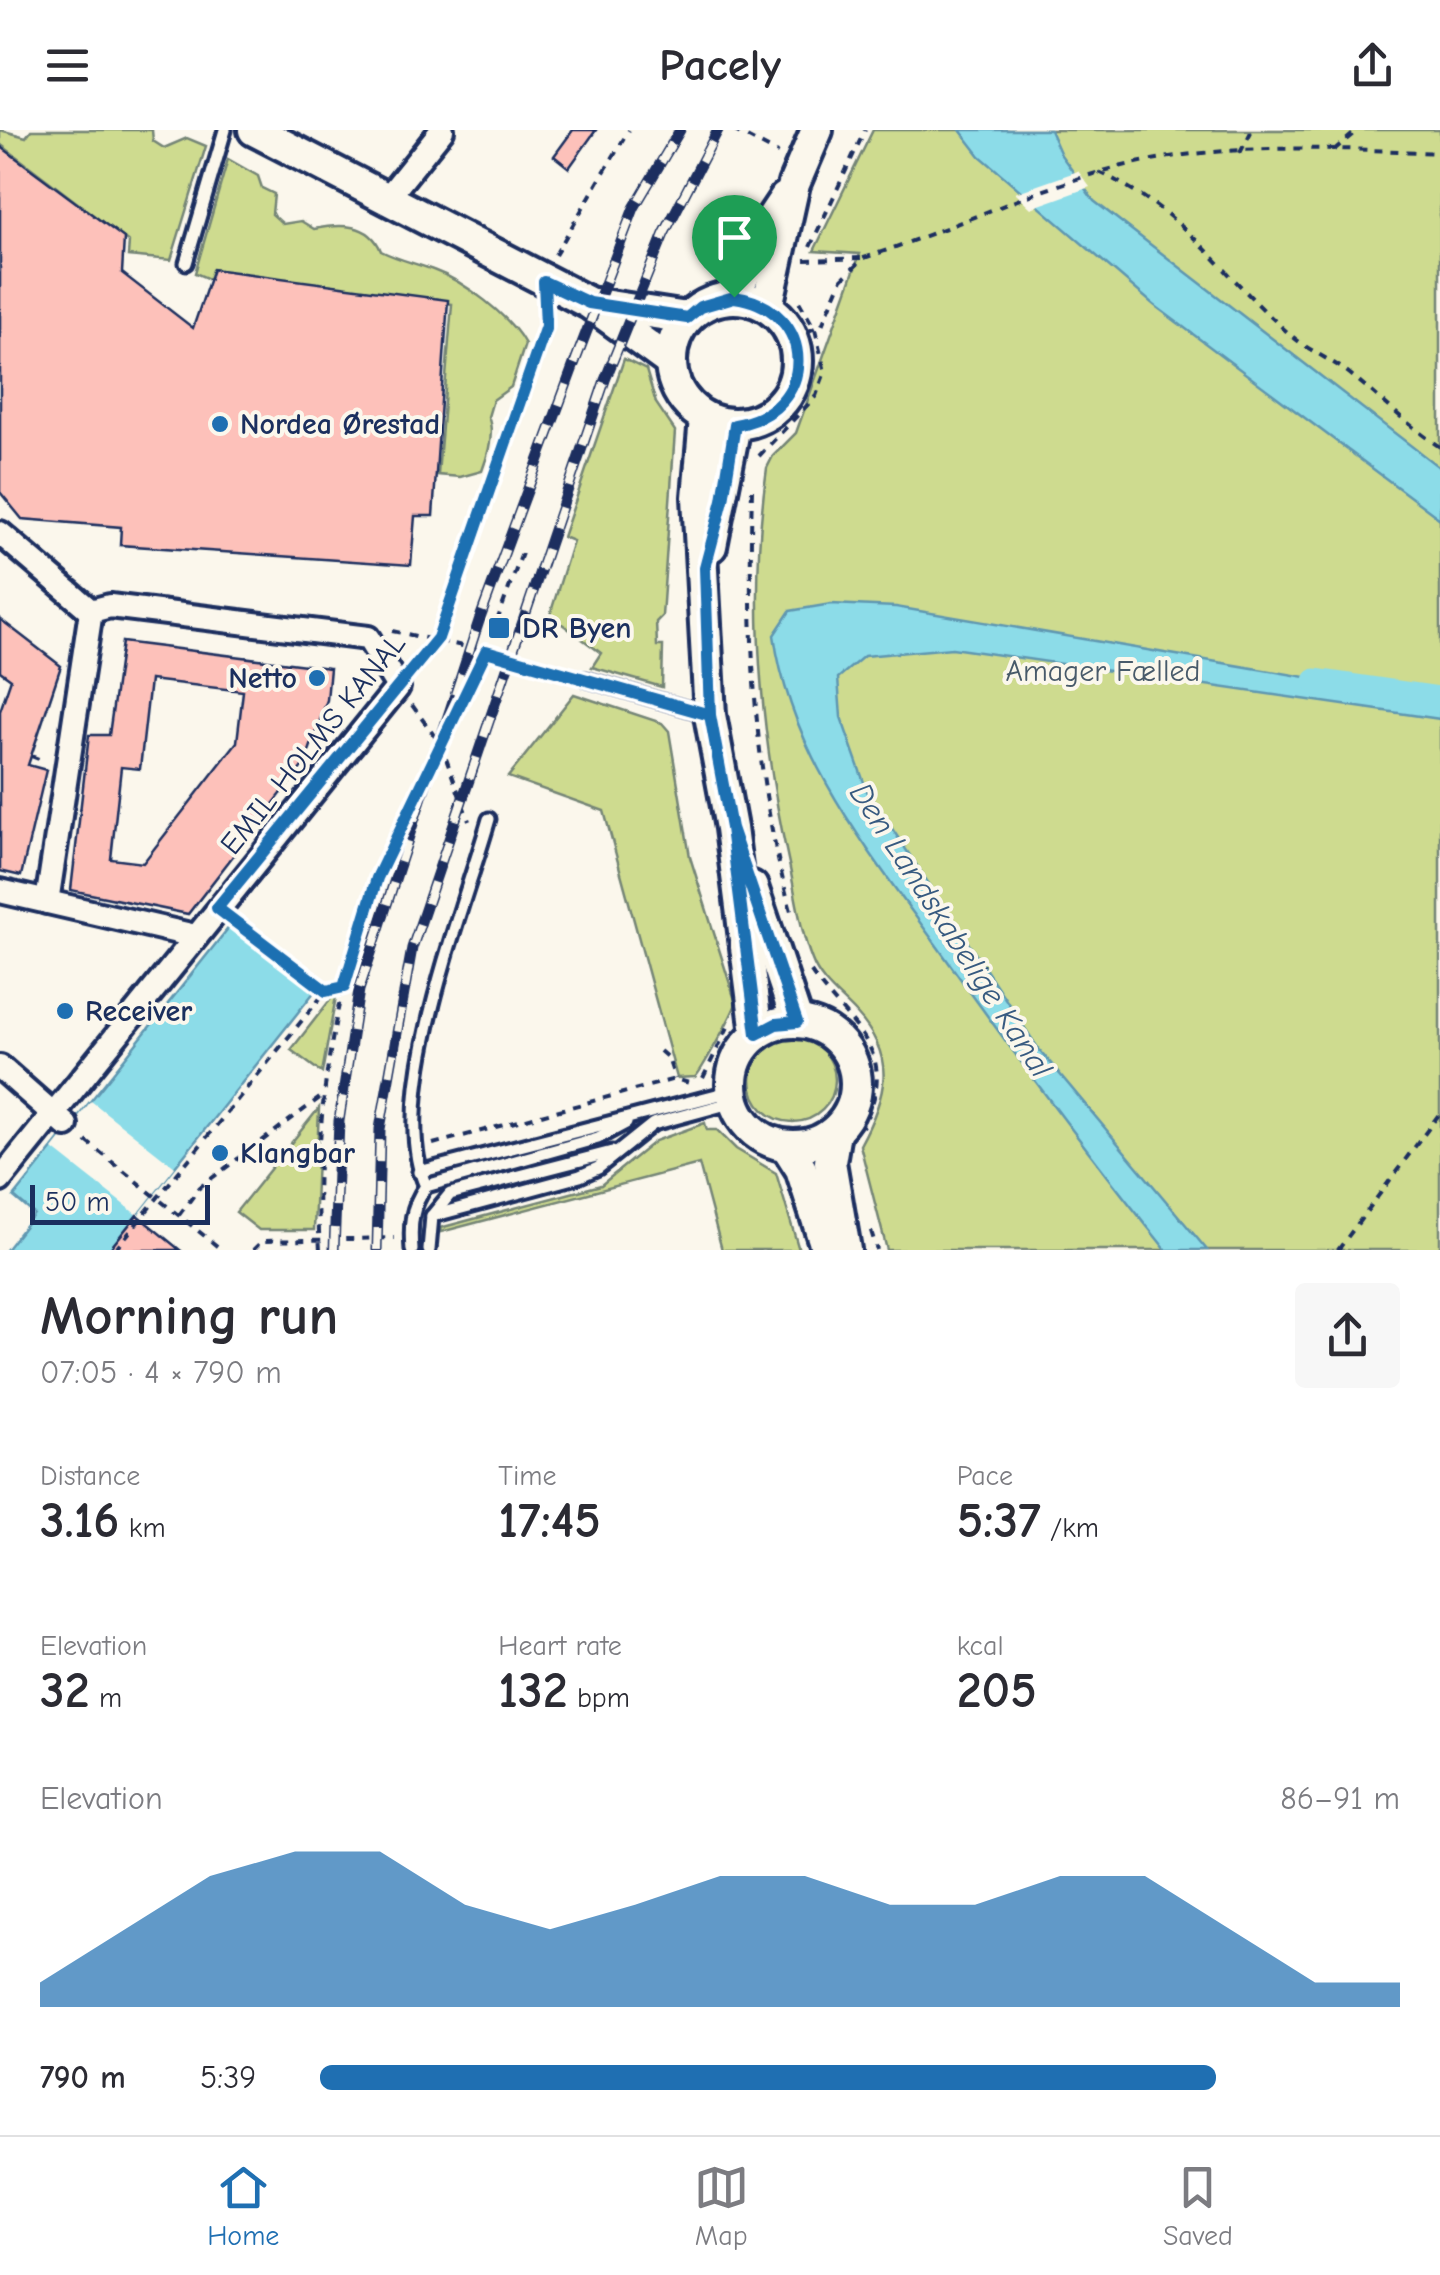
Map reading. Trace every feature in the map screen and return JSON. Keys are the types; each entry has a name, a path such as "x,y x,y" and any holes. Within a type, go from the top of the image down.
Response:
{"street":[{"path":"254,130 589,303 670,362"},
{"path":"385,200 442,130"},
{"path":"734,297 817,130"},
{"path":"767,307 797,174"},
{"path":"734,297 767,307 804,333 789,393 766,416 735,425 705,418 680,394 670,362 672,346 687,318 700,307 734,297"},
{"path":"589,303 687,318"},
{"path":"705,418 698,497 705,568 710,715 731,828 746,1027 734,1064 733,1097 754,1132 786,1147 801,1169 827,1250"},
{"path":"705,568 723,500 735,425"},
{"path":"0,533 91,611"},
{"path":"91,611 110,606 368,638 398,687"},
{"path":"47,902 91,611"},
{"name":"EMIL HOLMS KANAL","path":"0,1180 22,1152 60,1119 195,936 398,687"},
{"path":"731,828 797,1022"},
{"path":"0,891 195,936"},
{"path":"746,1027 797,1022 818,1026 836,1038 856,1074 846,1134 830,1162 845,1250"},
{"path":"0,1067 60,1119"},
{"path":"786,1147 846,1134"}],"lane":[{"path":"186,263 225,130"},
{"path":"584,679 710,715"},
{"path":"426,1186 414,1149 412,1115 423,1043 489,819"},
{"path":"419,1172 643,1114 733,1097"},
{"path":"429,1250 432,1216 450,1194 616,1150 653,1124 733,1097"},
{"path":"412,1250 410,1225 416,1200 426,1186 598,1138 643,1114"}],"path":[{"path":"544,282 565,234 629,130"},
{"path":"733,130 797,174"},
{"path":"800,273 865,130"},
{"path":"1240,152 1252,130"},
{"path":"1333,151 1358,130"},
{"path":"805,260 864,258 1099,172 1163,158 1240,152 1440,153"},
{"path":"1099,172 1160,204 1293,337 1350,375 1396,417 1440,447"},
{"path":"804,333 822,325 842,278 864,258"},
{"name":"EMIL HOLMS KANAL","path":"398,687 438,638 546,326 544,282"},
{"path":"756,470 760,451 816,396 826,372 804,333 794,287"},
{"path":"752,489 749,643 754,700 772,846 792,914"},
{"path":"320,1250 324,1094 344,987 377,878 486,651 522,553"},
{"path":"438,638 584,679"},
{"path":"398,687 441,745 470,824 489,819"},
{"path":"217,908 326,991"},
{"path":"806,966 836,1006 858,1024 872,1051 877,1074 876,1100 846,1134"},
{"path":"115,1250 326,991 344,987"},
{"path":"414,1149 674,1079 689,1083 705,1077 718,1042 746,1027"},
{"path":"660,1051 668,1058 674,1079"},
{"path":"179,1215 200,1187 324,1094"},
{"path":"1338,1250 1440,1112"},
{"path":"60,1119 222,1250"},
{"path":"871,1232 876,1250"},
{"path":"253,1250 262,1241 398,1238 412,1250"}],"green space":[{"path":"0,130 26,137 31,130 152,130 153,141 164,148 187,138 206,146 171,260 128,256 129,242 0,144"},
{"name":"Amager Fælled","path":"873,130 1440,130 1440,1250 887,1250 860,1145 881,1094 883,1062 869,1030 820,975 804,937 771,766 758,617 767,468 773,456 796,433 860,254 814,251"},
{"path":"228,159 258,176 262,188 274,194 272,214 283,224 301,221 314,229 343,226 362,230 381,251 445,275 472,291 518,333 525,344 511,387 493,400 488,417 490,444 482,471 460,477 438,475 452,304 212,270 209,279 195,273"},
{"path":"624,359 646,370 656,403 675,431 662,616 656,622 657,646 663,646 662,687 592,667 601,653 550,615 573,541 563,537"},
{"path":"574,694 662,723 669,731 690,857 736,1003 695,1077 677,1078 604,811 508,777"},
{"path":"337,991 322,1073 291,1050"},
{"path":"793,1038 809,1041 828,1057 835,1080 832,1096 816,1115 793,1122 777,1119 758,1103 751,1080 754,1064 770,1045"},
{"path":"319,1108 314,1230 259,1230 236,1212"},
{"path":"705,1123 707,1130 717,1130 736,1149 776,1173 799,1250 722,1250 699,1164 441,1232 440,1228 601,1185 655,1141"}],"water":[{"path":"960,130 1050,130 1061,155 1094,201 1440,468 1440,519 1154,305 980,156"},
{"path":"831,604 896,607 1440,700 1440,719 952,648 864,656 838,678 841,717 867,791 1038,1048 1207,1250 1166,1250 996,1028 838,803 798,723 783,680 774,635 790,611"},
{"path":"230,926 315,991 109,1250 6,1250 34,1214 14,1197"}],"pier":[{"path":"1078,171 1090,187 1031,208 1015,193"},
{"path":"91,1101 175,1167 137,1215 53,1149"}],"building":[{"path":"573,130 596,130 569,168 554,156"},
{"name":"Nordea Ørestad","path":"0,146 124,238 122,273 193,328 213,269 448,300 433,516 415,516 411,565 120,545 121,527 22,519 0,492"},
{"path":"0,619 61,666 28,765 46,770 21,876 0,871 0,711 11,679 0,671"},
{"path":"122,642 330,668 327,700 305,763 188,914 71,890 89,735 109,735","holes":["150,680 243,691 237,742 143,863 111,859 121,767 140,769"]},
{"path":"137,1215 180,1250 109,1250"}],"waterway":[{"name":"Den Landskabelige Kanal","path":"1316,681 1440,699"}],"railway":[{"path":"334,1250 339,1121 359,990 479,621 573,367 634,208 680,130"},
{"path":"377,1250 380,1129 412,948 605,380 664,234 718,130"}],"place":[{"name":"Nordea Ørestad","path":"220,424"},
{"name":"DR Byen","path":"499,628"},
{"name":"Netto","path":"317,678"},
{"name":"Receiver","path":"65,1011"},
{"name":"Klangbar","path":"220,1153"}],"route":[{"path":"734,297 700,307 687,318 589,303 544,282 546,326 438,638 217,908 326,991 344,987 377,878 486,651 710,715 731,828 757,1034 776,1024 797,1022 731,828 719,772 710,715 705,568 723,500 735,425 766,416 779,406 789,393 798,362 796,345 780,317 751,300 734,297"}]}
